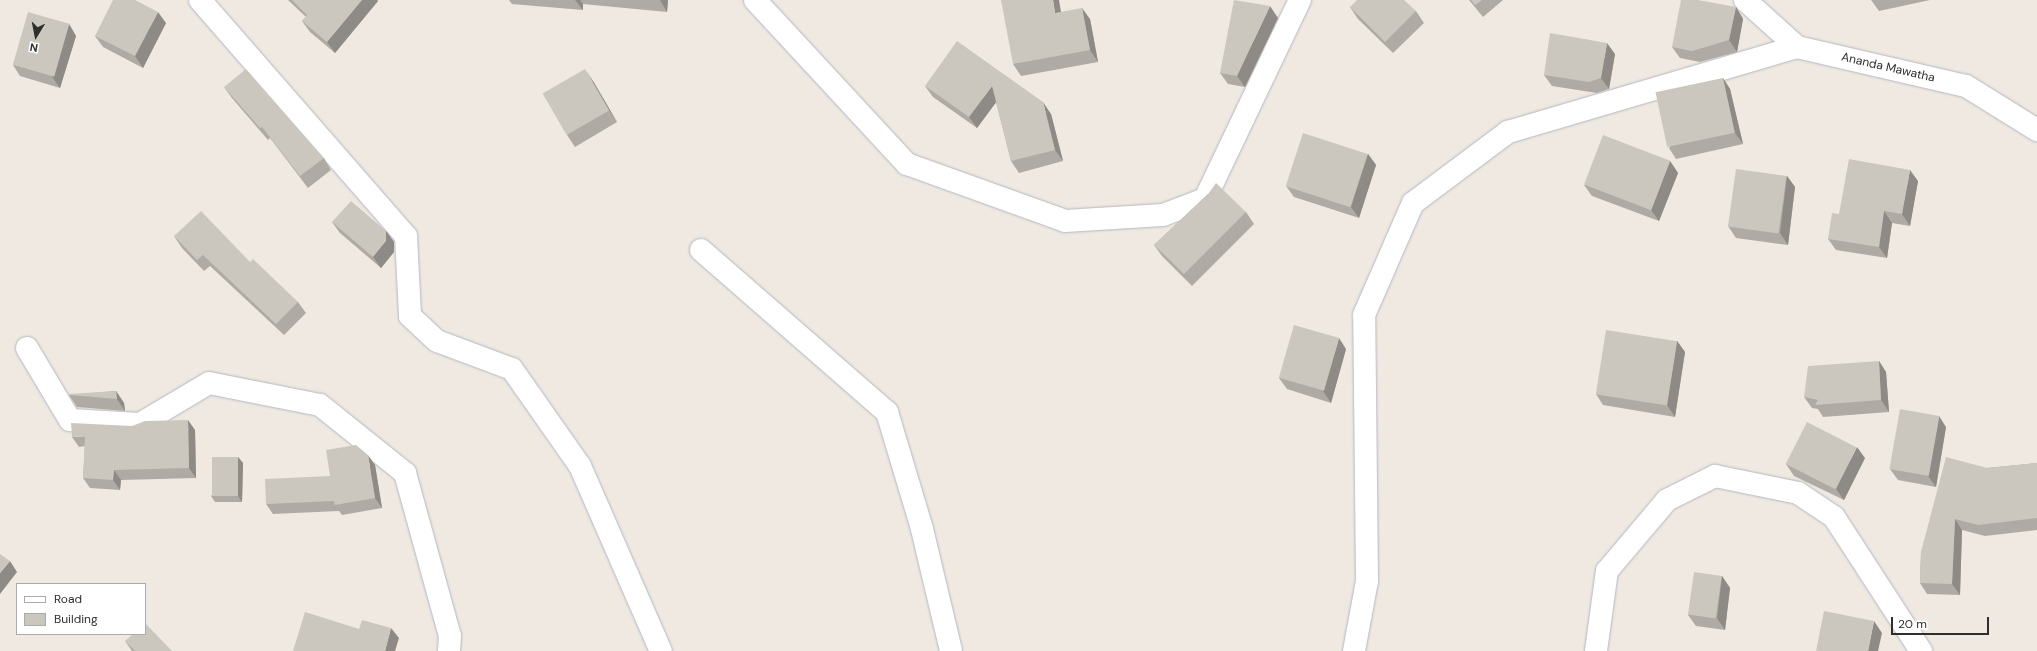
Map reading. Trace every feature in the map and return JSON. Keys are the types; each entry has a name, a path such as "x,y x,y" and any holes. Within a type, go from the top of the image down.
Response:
{"street":[{"path":"200,0 406,236 410,316 438,341 512,369 517,376 580,466 660,651"},
{"path":"755,0 907,164 1065,221 1163,215 1205,199 1300,0"},
{"name":"Ananda Mawatha","path":"1745,0 1797,47 1966,86 2037,130"},
{"path":"1354,651 1367,581 1364,315 1413,203 1508,132 1797,47"},
{"path":"701,250 887,412 922,529 950,651"},
{"path":"27,348 70,420 140,424 210,383 320,405 405,473 450,636 449,651"},
{"path":"1596,651 1607,571 1667,500 1715,476 1798,493 1834,517 1921,651"}],"building":[{"path":"113,0 135,0 158,12 135,56 95,36"},
{"path":"292,0 362,0 327,42 302,21 307,15"},
{"path":"1001,0 1053,0 1055,13 1082,8 1090,50 1013,64"},
{"path":"1234,0 1270,6 1237,76 1220,73"},
{"path":"1357,0 1404,0 1416,11 1385,42 1350,7"},
{"path":"1471,0 1482,0 1475,5"},
{"path":"1681,0 1698,0 1736,7 1729,40 1692,51 1672,47"},
{"path":"28,12 69,24 54,77 13,65"},
{"path":"1550,33 1607,43 1601,78 1589,82 1544,75"},
{"path":"957,41 1043,102 1055,150 1011,161 992,86 969,117 925,86"},
{"path":"246,69 324,158 300,176 262,127 260,128 224,87"},
{"path":"585,69 609,111 567,135 543,94"},
{"path":"1723,78 1735,133 1667,147 1656,92"},
{"path":"1303,133 1368,154 1350,207 1286,186"},
{"path":"1603,135 1670,161 1651,210 1584,184"},
{"path":"1849,159 1910,170 1902,214 1884,211 1879,247 1828,239 1832,213 1839,214"},
{"path":"1736,169 1787,176 1778,234 1728,226"},
{"path":"1216,183 1246,212 1184,274 1154,245 1208,194"},
{"path":"351,201 386,231 386,241 373,257 332,222"},
{"path":"201,211 250,262 253,259 298,302 276,324 203,255 197,260 174,236"},
{"path":"1294,325 1339,338 1324,391 1279,378"},
{"path":"1606,330 1677,341 1667,405 1596,394"},
{"path":"1879,361 1881,400 1815,405 1818,400 1804,397 1808,366"},
{"path":"116,391 117,399 69,395 69,394"},
{"path":"1900,409 1939,416 1929,476 1889,469"},
{"path":"188,420 189,468 114,470 113,480 83,478 85,436 72,437 71,423 132,426 145,421"},
{"path":"1807,422 1857,447 1836,489 1786,464"},
{"path":"356,445 368,455 375,498 335,505 334,501 266,504 265,479 330,476 326,450"},
{"path":"212,457 238,457 238,496 212,496"},
{"path":"1946,457 1987,468 2037,463 2037,518 1978,525 1955,519 1952,584 1920,583 1921,552"},
{"path":"0,554 10,561 0,573"},
{"path":"1694,572 1722,576 1716,618 1688,615"},
{"path":"1824,611 1874,621 1868,651 1816,651"},
{"path":"305,612 359,629 362,620 391,628 385,651 293,651"},
{"path":"146,624 172,651 135,651 125,641 132,635 146,635"}]}
